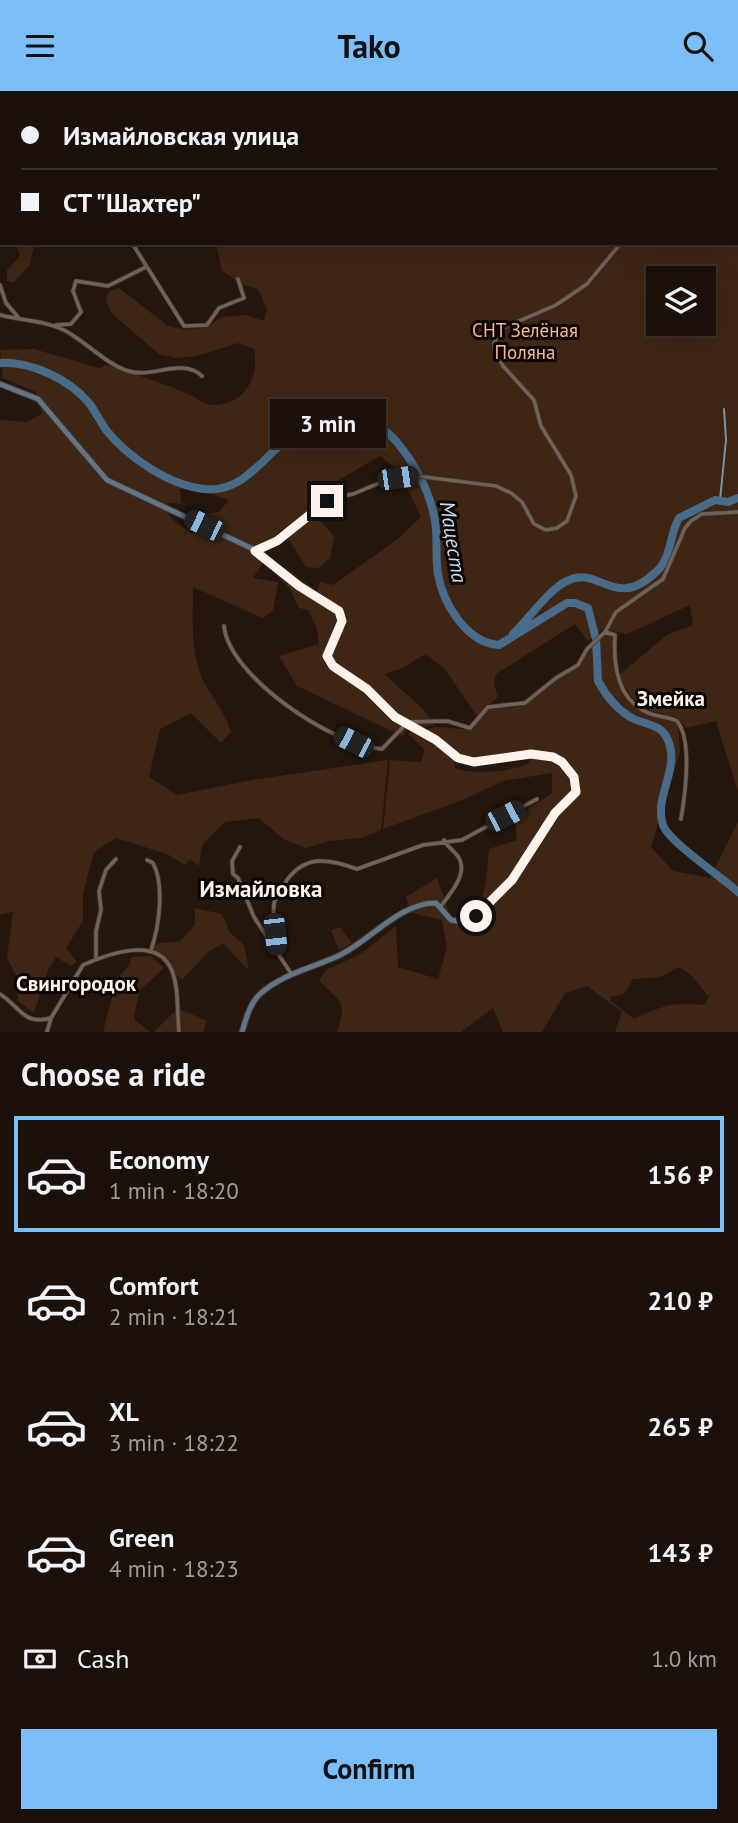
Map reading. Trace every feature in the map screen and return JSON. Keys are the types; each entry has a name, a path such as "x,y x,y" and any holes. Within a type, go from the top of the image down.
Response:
{"street":[{"path":"133,245 180,323 188,327 207,325 219,309 244,298 238,279"},
{"path":"255,551 277,541 327,501 389,479 417,476 434,476 496,486 522,502 534,524 546,530 557,528 567,521 576,496 571,475 541,426 534,400 503,366 494,343 503,328 556,305 587,284 619,245"},
{"path":"0,315 50,324 71,324 81,312 73,291 76,281 108,286 146,267"},
{"path":"0,285 6,303 20,319"},
{"path":"50,324 127,371 154,372 179,368 189,369 202,376"},
{"path":"0,384 38,399 107,480 255,551 299,586 339,611 342,621 328,659 336,669 367,689 404,723 466,761 531,754 553,757 562,762 576,783 576,792 555,813 512,880 468,923 457,923 441,906 424,903 409,909 356,946 273,983 258,995 247,1014 242,1032"},
{"path":"224,626 231,650 260,683 313,725 368,747 382,749 404,723 447,721 470,728 488,707 525,703 556,677 578,665 594,640 602,634 622,607 649,592 663,579 677,544 691,521 702,514 738,512"},
{"path":"602,634 615,635 617,673 629,699 651,714 677,721 683,730 686,765 681,819"},
{"path":"277,949 274,904 278,892 296,867 310,862 338,861 357,869 404,850 443,840 462,840 537,799"},
{"path":"441,906 457,883 461,867 459,858 443,840"},
{"path":"240,847 232,861 233,874 238,878 254,917 292,975"},
{"path":"96,960 96,930 101,910 99,891 106,870 116,859"},
{"path":"147,860 153,863 157,873 158,920 151,950"},
{"path":"47,1032 51,1019 83,965 119,953 151,950 166,961 172,972 179,1032"},
{"path":"0,994 22,1017 42,1021 51,1019"}],"green space":[{"path":"17,245 38,245 34,246 30,265 13,283 7,281 7,270 20,256"},
{"name":"СНТ Зелёная Поляна","path":"216,245 738,245 738,791 716,721 686,728 677,717 641,705 630,694 619,675 667,635 693,625 690,605 627,634 603,629 588,641 575,624 496,674 494,685 498,697 477,716 444,668 425,654 403,668 384,674 422,708 435,725 406,731 402,736 297,686 279,656 319,644 317,629 308,610 299,608 290,589 271,568 275,561 317,591 320,582 333,585 398,539 421,517 399,471 380,456 308,498 310,510 334,536 330,558 319,568 306,567 283,529 266,544 265,559 253,578 278,582 273,611 262,618 193,587 196,658 206,687 231,732 221,743 191,713 160,729 149,777 177,795 252,780 388,760 381,830 361,838 329,841 306,848 283,839 259,818 225,822 202,845 199,866 190,859 185,865 167,854 116,838 94,852 83,893 83,921 66,948 77,962 71,966 56,957 48,970 34,1013 18,1001 17,977 7,958 13,912 0,915 0,420 26,422 42,414 36,392 3,378 0,350 34,349 99,368 110,365 172,387 207,404 224,404 241,395 248,387 255,369 254,349 238,343 197,356 175,358 159,354 111,313 106,300 109,291 119,288 168,326 186,330 208,327 222,317 246,315 264,321 267,309 258,289 241,284 222,271","holes":["184,485 229,500 219,512 208,513 200,510 220,523 221,533 163,506 168,503 188,505 181,503 180,490","166,510 203,526 201,530 192,533 173,520"]},
{"path":"606,634 613,635 615,671 624,695 645,711 678,724 680,752 651,847 673,871 710,878 738,822 738,1032 615,1032 622,1012 587,986 565,993 542,1032 503,1032 493,1008 461,1032 337,1032 342,1008 332,993 319,981 326,970 362,953 396,926 398,967 438,979 447,947 442,920 411,913 406,897 437,878 450,915 462,923 471,916 481,899 489,849 517,840 515,818 552,793 552,773 503,781 465,799 383,829 390,760 421,762 425,750 407,733 437,727 472,730 488,708 512,708 523,704 543,685 583,660 594,642","holes":["454,755 474,762 531,755 529,763 522,766 481,772 455,768","679,967 691,975 709,997 704,1005 668,1006 634,1019 610,1001 610,997 624,994 633,979 660,977"]},
{"path":"195,908 222,914 230,933 244,945 249,971 223,943 208,952 182,980 151,950 158,943 179,942 195,925"},
{"path":"340,927 352,943 339,950 331,930"},
{"path":"151,956 164,968 139,991 134,1019 150,1032 103,1032 111,1000 118,987 113,984 130,964 131,957"},
{"path":"178,1008 207,1021 203,1032 154,1032"}],"waterway":[{"name":"Мацеста","path":"0,363 36,368 60,379 81,394 106,430 137,459 163,476 204,489 217,489 240,480 287,439 314,424 343,418 357,419 384,430 403,450 425,489 435,521 437,568 441,586 458,620 477,637 487,643 499,645 567,603 588,608 596,639 598,681 601,687 623,712 663,732 670,747 670,770 661,814 663,825 685,849 738,892"},
{"path":"720,500 726,440 724,409"},
{"path":"513,634 546,598 567,581 578,577 588,578 618,588 629,588 641,583 656,572 665,560 679,518 715,500 728,502 738,498"}],"district":[{"name":"Змейка","path":"671,699"},
{"name":"Измайловка","path":"261,889"},
{"name":"Свингородок","path":"76,984"}],"route":[{"path":"327,501 277,541 255,551 299,586 339,611 342,621 327,656 333,666 367,689 395,717 436,740 458,758 474,762 531,754 553,757 562,762 574,777 576,792 555,813 512,880 494,895 476,916"}]}
